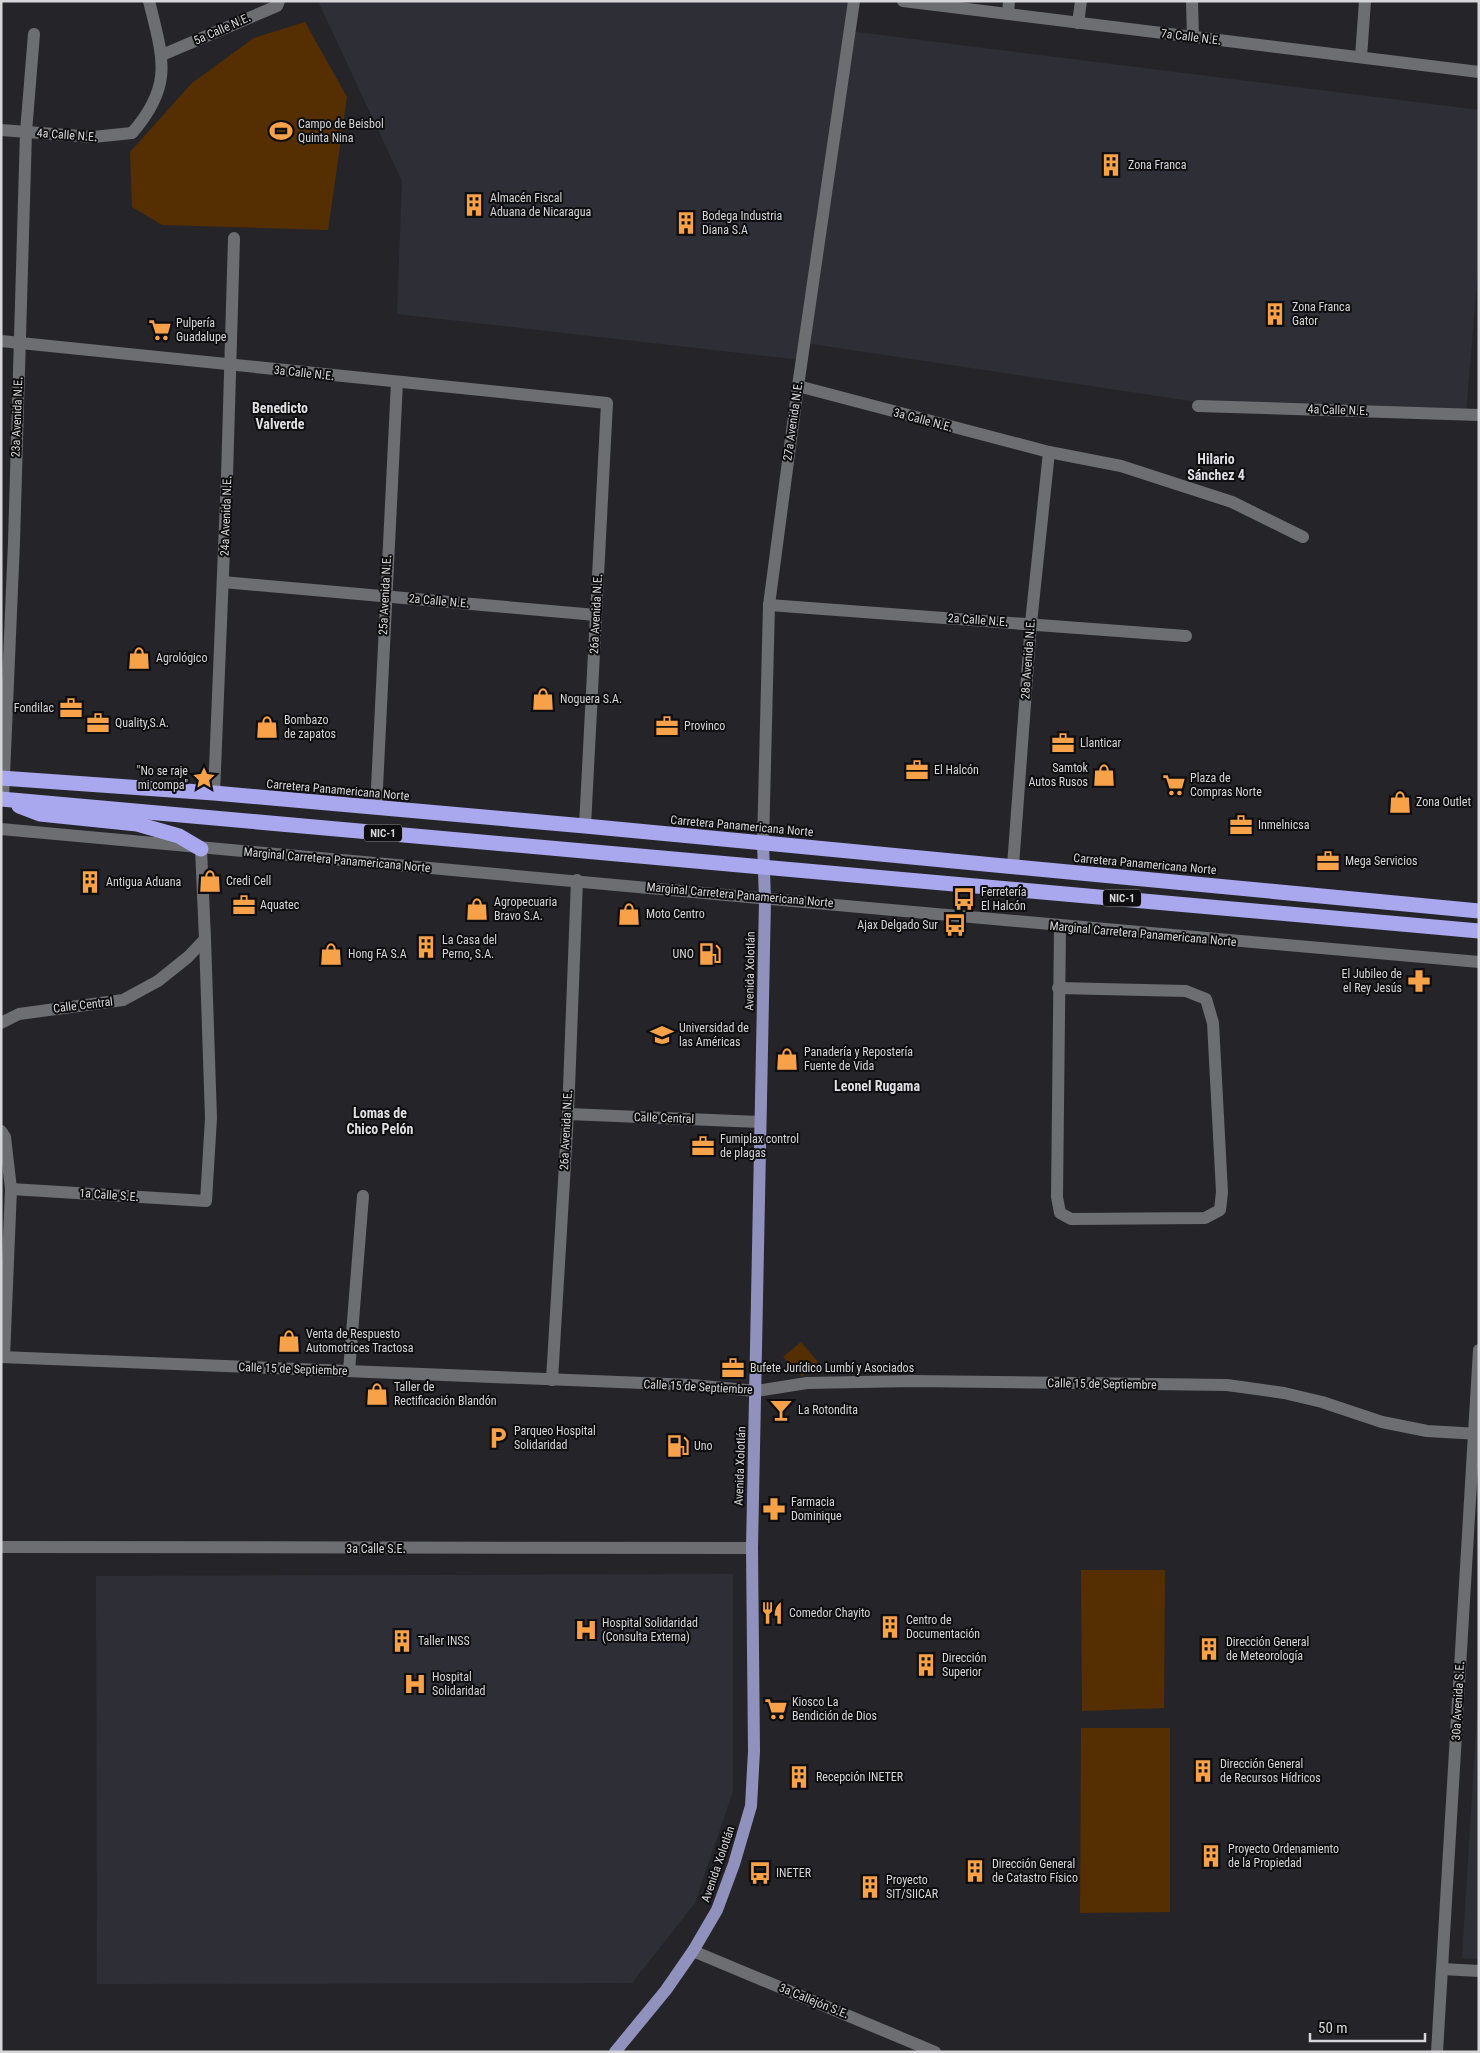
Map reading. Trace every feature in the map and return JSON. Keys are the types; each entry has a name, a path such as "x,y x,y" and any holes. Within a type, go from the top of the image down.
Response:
{"highway":[{"name":"Carretera Panamericana Norte","path":"3,778 214,793 585,826 1479,911"},
{"path":"2,799 40,814 137,824 179,836 201,848"},
{"name":"NIC-1","path":"2,799 1479,931"}],"main road":[{"name":"Avenida Xolotlán","path":"615,2052 666,1990 693,1952 717,1910 734,1864 751,1806 754,1751 752,1548 765,898 763,843"}],"street":[{"path":"149,1 162,55"},
{"name":"5a Calle N.E.","path":"162,55 277,6 279,1"},
{"name":"27a Avenida N.E.","path":"763,843 769,605 798,386 854,1"},
{"name":"7a Calle N.E.","path":"904,1 1008,8 1078,23 1479,72"},
{"path":"1078,23 1081,1"},
{"path":"1192,1 1193,37"},
{"path":"1361,57 1365,1"},
{"name":"23a Avenida N.E.","path":"2,799 7,562 20,343 26,132 34,34"},
{"name":"4a Calle N.E.","path":"1,130 93,137 132,133 147,117 157,98 162,77 162,55"},
{"name":"24a Avenida N.E.","path":"214,793 231,366 234,238"},
{"name":"3a Calle N.E.","path":"1,341 607,403"},
{"name":"25a Avenida N.E.","path":"376,808 397,382"},
{"name":"3a Calle N.E.","path":"798,386 1049,452 1121,466 1232,502 1303,537"},
{"name":"26a Avenida N.E.","path":"585,826 607,403"},
{"name":"4a Calle N.E.","path":"1198,406 1479,415"},
{"name":"28a Avenida N.E.","path":"1013,866 1031,624 1049,452"},
{"name":"2a Calle N.E.","path":"223,582 596,614"},
{"name":"2a Calle N.E.","path":"769,605 1186,636"},
{"name":"Marginal Carretera Panamericana Norte","path":"1,829 577,880 1060,927 1479,962"},
{"path":"201,848 205,939"},
{"name":"26a Avenida N.E.","path":"552,1380 568,1114 577,880"},
{"path":"1058,988 1186,991 1206,999 1213,1023 1222,1192 1220,1210 1205,1218 1071,1219 1060,1213 1056,1197 1058,988 1060,927"},
{"name":"Calle Central","path":"1,1023 18,1014 123,1000 158,981 188,957 205,939"},
{"name":"1a Calle S.E.","path":"11,1189 206,1201 211,1118 205,939"},
{"name":"Calle Central","path":"568,1114 760,1122"},
{"path":"1,1131 5,1137 11,1189 3,1357"},
{"path":"350,1371 363,1196"},
{"name":"30a Avenida S.E.","path":"1437,2052 1476,1434 1479,1350"},
{"name":"Calle 15 de Septiembre","path":"3,1357 552,1380 756,1391 807,1383 913,1381 1227,1385 1284,1393 1322,1402 1382,1422 1427,1431 1476,1434"},
{"name":"3a Calle S.E.","path":"1,1547 752,1548"},
{"name":"3a Callejón S.E.","path":"693,1952 936,2052"},
{"path":"1442,1969 1479,1971"}],"shaded area":[{"path":"318,1 853,1 849,31 1479,110 1479,257 1466,414 1231,407 805,343 802,360 397,314 402,181"},
{"path":"305,22 347,97 328,230 162,225 132,207 130,152 192,83 254,38"},
{"path":"801,1342 818,1362 802,1376 783,1357"},
{"path":"1081,1570 1165,1570 1164,1708 1082,1711"},
{"name":"Hospital Solidaridad","path":"733,1574 733,1791 695,1903 632,1983 97,1984 96,1576"},
{"path":"1479,1682 1479,1959 1462,1958"},
{"path":"1081,1728 1170,1728 1170,1912 1080,1913"}],"place":[{"name":"Campo de Beisbol Quinta Nina","path":"281,131"},
{"name":"Zona Franca","path":"1111,165"},
{"name":"Almacén Fiscal Aduana de Nicaragua","path":"474,205"},
{"name":"Bodega Industria Diana S.A","path":"686,223"},
{"name":"Zona Franca Gator","path":"1275,314"},
{"name":"Pulpería Guadalupe","path":"160,330"},
{"name":"Agrológico","path":"139,658"},
{"name":"Noguera S.A.","path":"543,699"},
{"name":"Fondilac","path":"71,708"},
{"name":"Quality,S.A.","path":"98,723"},
{"name":"Provinco","path":"667,726"},
{"name":"Bombazo de zapatos","path":"267,727"},
{"name":"Llanticar","path":"1063,743"},
{"name":"El Halcón","path":"917,770"},
{"name":"Samtok Autos Rusos","path":"1104,775"},
{"name":"\"No se raje mi compa\"","path":"204,778"},
{"name":"Plaza de Compras Norte","path":"1174,785"},
{"name":"Zona Outlet","path":"1400,802"},
{"name":"Inmelnicsa","path":"1241,825"},
{"name":"Mega Servicios","path":"1328,861"},
{"name":"Credi Cell","path":"210,881"},
{"name":"Antigua Aduana","path":"90,882"},
{"name":"Ferretería El Halcón","path":"964,899"},
{"name":"Aquatec","path":"244,905"},
{"name":"Agropecuaria Bravo S.A.","path":"477,909"},
{"name":"Moto Centro","path":"629,914"},
{"name":"Ajax Delgado Sur","path":"955,925"},
{"name":"La Casa del Perno, S.A.","path":"426,947"},
{"name":"Hong FA S.A","path":"331,954"},
{"name":"UNO","path":"710,954"},
{"name":"El Jubileo de el Rey Jesús","path":"1419,981"},
{"name":"Universidad de las Américas","path":"662,1035"},
{"name":"Panadería y Repostería Fuente de Vida","path":"787,1059"},
{"name":"Fumiplax control de plagas","path":"703,1146"},
{"name":"Venta de Respuesto Automotrices Tractosa","path":"289,1341"},
{"name":"Bufete Jurídico Lumbí y Asociados","path":"733,1368"},
{"name":"Taller de Rectificación Blandón","path":"377,1394"},
{"name":"La Rotondita","path":"781,1410"},
{"name":"Parqueo Hospital Solidaridad","path":"498,1438"},
{"name":"Uno","path":"678,1446"},
{"name":"Farmacia Dominique","path":"774,1509"},
{"name":"Comedor Chayito","path":"772,1613"},
{"name":"Centro de Documentación","path":"890,1627"},
{"name":"Hospital Solidaridad (Consulta Externa)","path":"586,1630"},
{"name":"Taller INSS","path":"402,1641"},
{"name":"Dirección General de Meteorología","path":"1209,1649"},
{"name":"Dirección Superior","path":"926,1665"},
{"name":"Hospital Solidaridad","path":"415,1684"},
{"name":"Kiosco La Bendición de Dios","path":"776,1709"},
{"name":"Dirección General de Recursos Hídricos","path":"1203,1771"},
{"name":"Recepción INETER","path":"799,1777"},
{"name":"Proyecto Ordenamiento de la Propiedad","path":"1211,1856"},
{"name":"Dirección General de Catastro Físico","path":"975,1871"},
{"name":"INETER","path":"760,1873"},
{"name":"Proyecto SIT/SIICAR","path":"870,1887"}],"district":[{"name":"Benedicto Valverde","path":"280,416"},
{"name":"Hilario Sánchez 4","path":"1216,468"},
{"name":"Leonel Rugama","path":"877,1086"},
{"name":"Lomas de Chico Pelón","path":"380,1122"}]}
